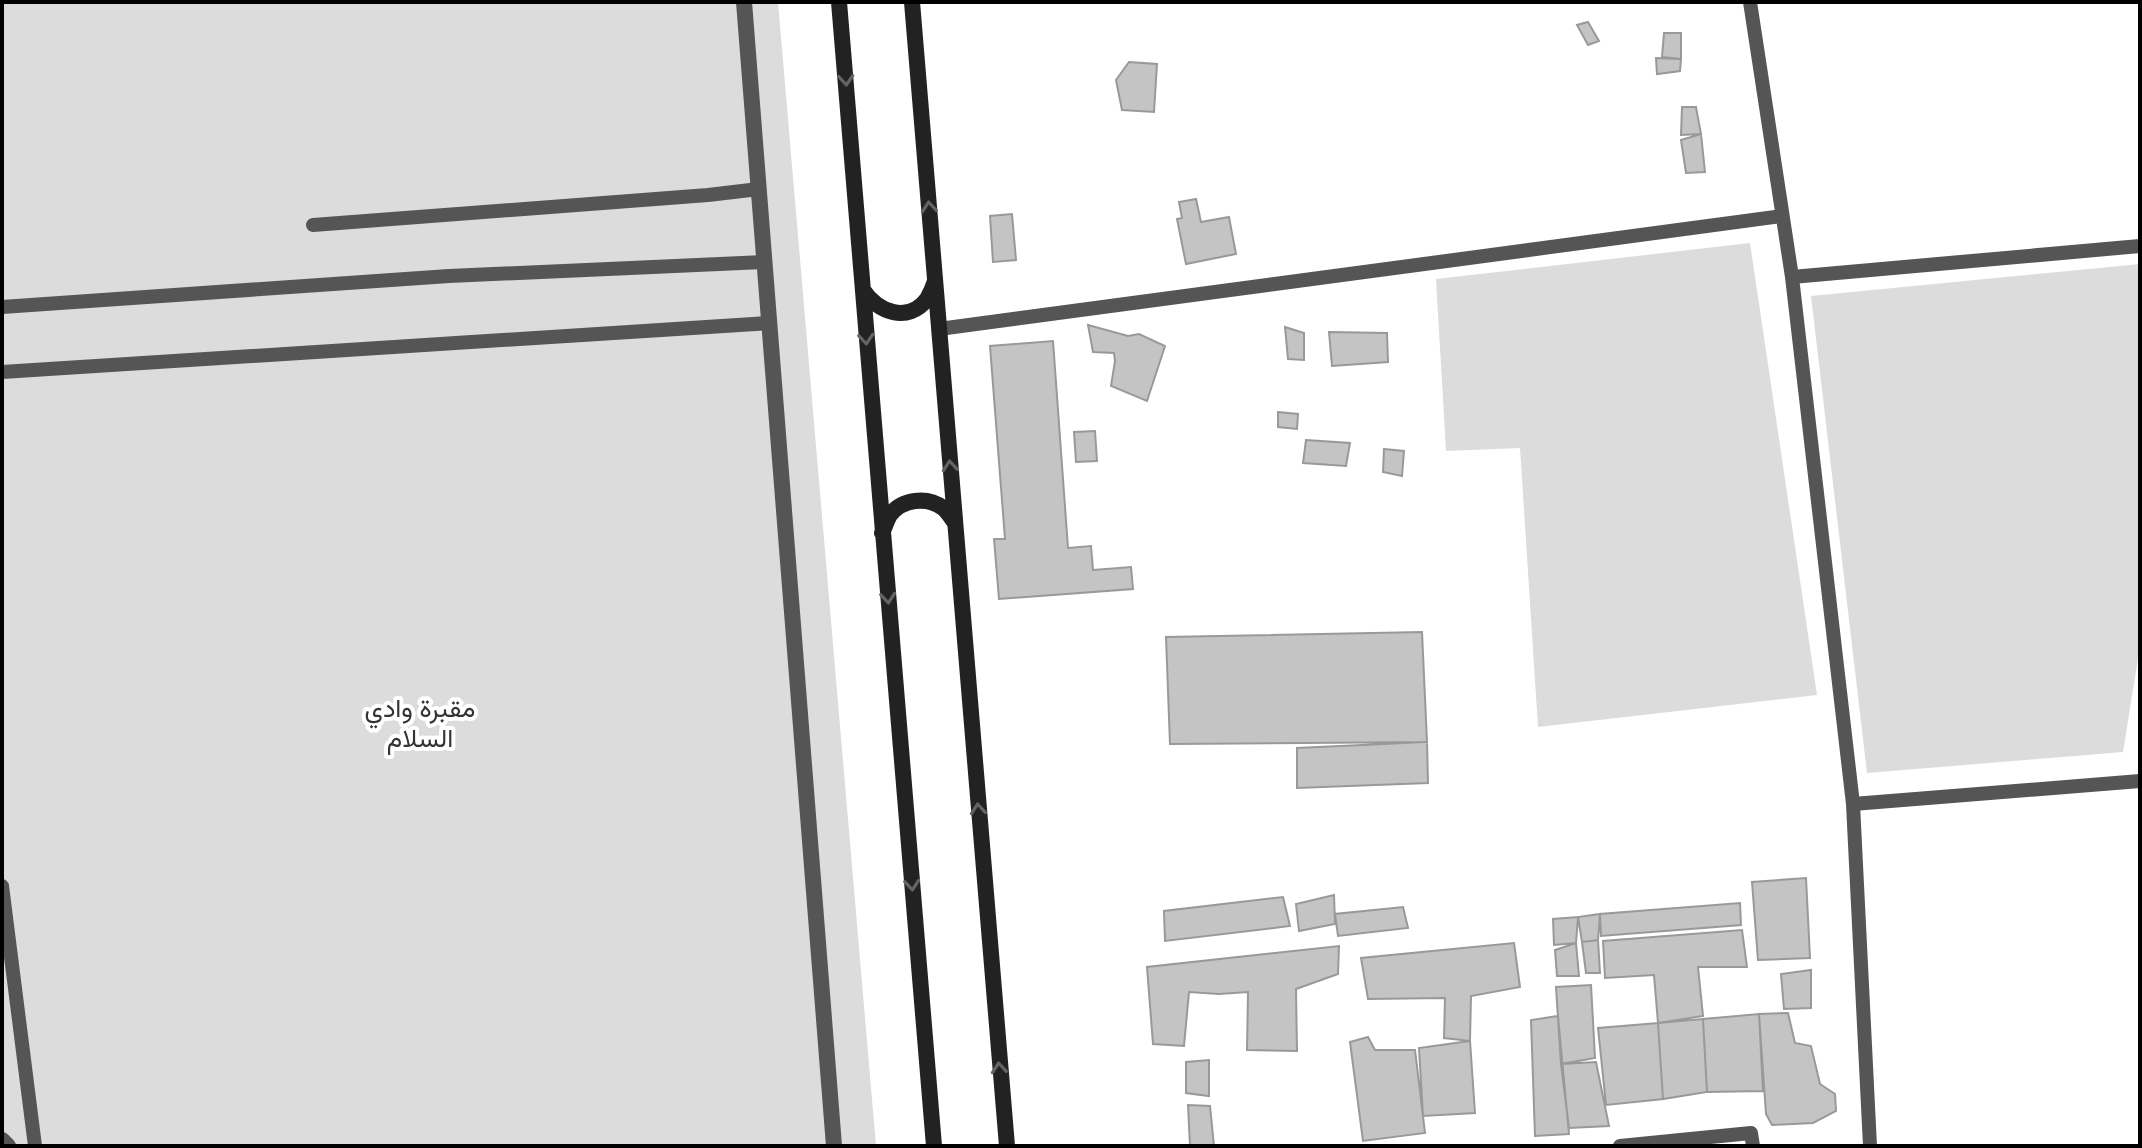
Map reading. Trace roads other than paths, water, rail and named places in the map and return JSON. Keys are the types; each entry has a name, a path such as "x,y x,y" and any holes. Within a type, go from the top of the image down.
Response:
{"main road":[{"path":"839,2 934,1146"},
{"path":"912,2 1007,1146"},
{"path":"862,289 872,303 884,311 900,313 915,309 927,299 936,281"},
{"path":"882,533 890,515 902,505 916,500 931,502 945,509 955,523"}],"street":[{"path":"744,2 834,1146"},
{"path":"2,1140 8,1146"}],"lane":[{"path":"1750,2 1792,277 1853,804 1870,1146"},
{"path":"313,225 759,189"},
{"path":"939,329 1782,216"},
{"path":"1792,277 2140,246"},
{"path":"2,307 449,276 765,262"},
{"path":"2,372 770,323"},
{"path":"1853,804 2140,781"},
{"path":"2,886 35,1146"},
{"path":"1620,1146 1751,1133 1753,1146"}],"park label":[{"name":"مقبرة وادي السلام","path":"420,723"}]}
